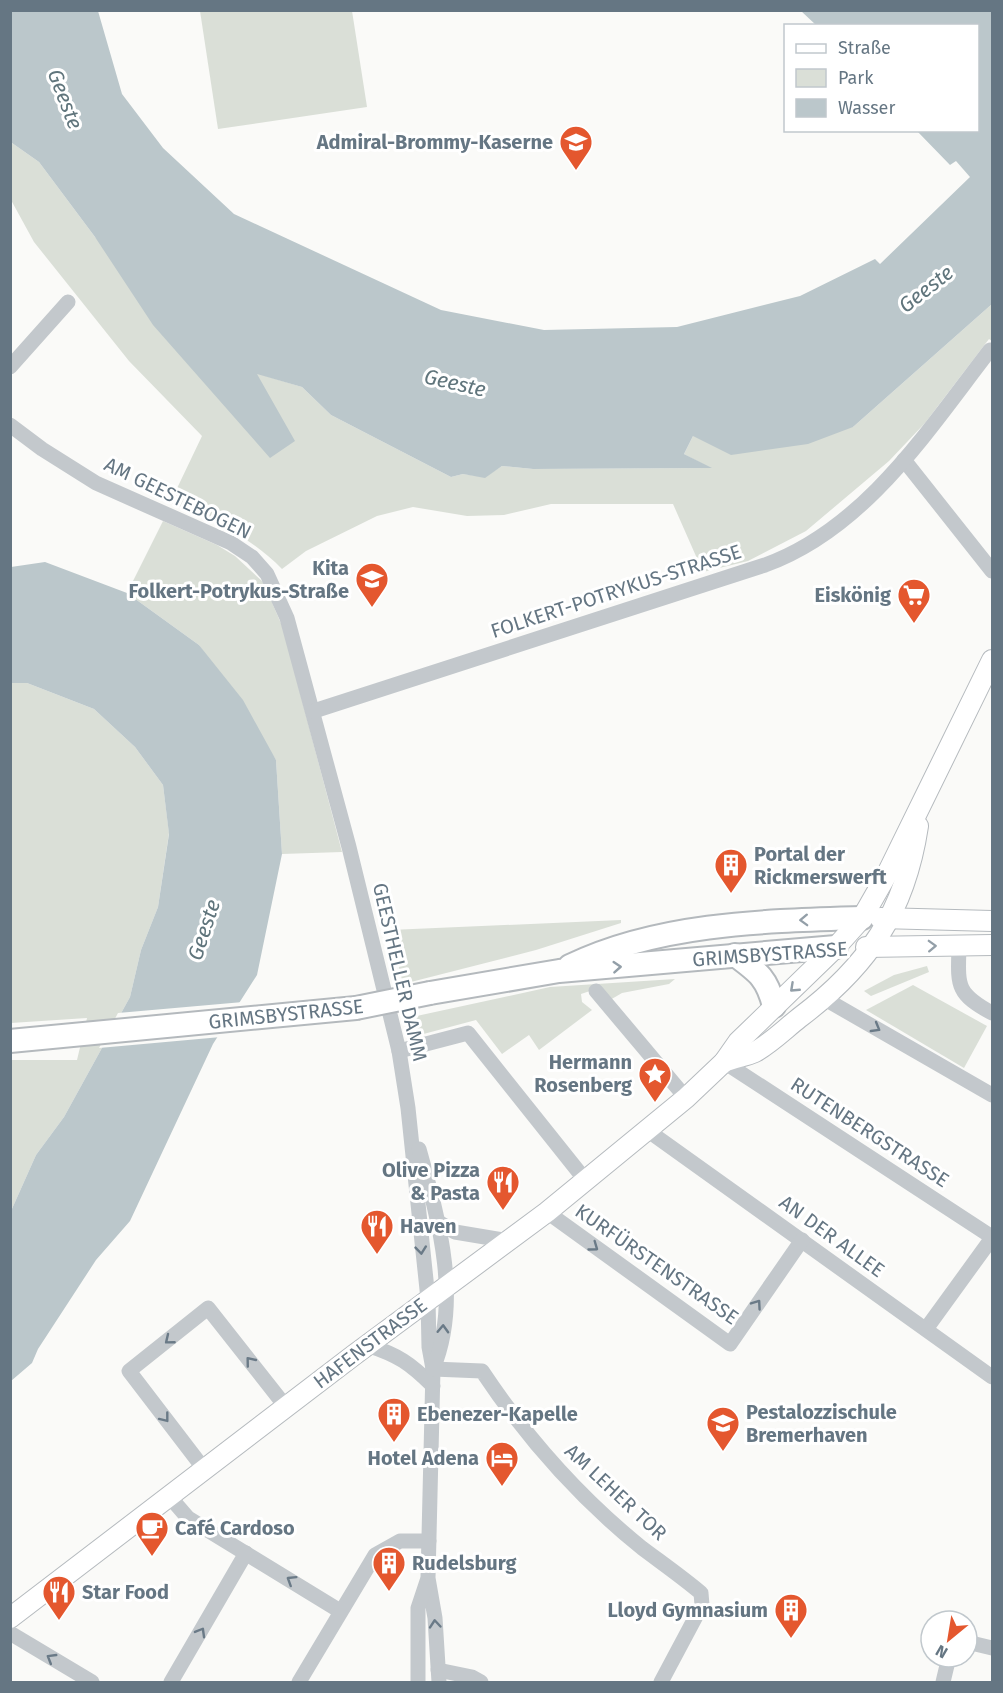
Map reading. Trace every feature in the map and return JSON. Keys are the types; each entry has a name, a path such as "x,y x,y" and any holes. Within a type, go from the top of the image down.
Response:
{"highway":[{"name":"GRIMSBYSTRASSE","path":"559,971 593,954 624,944 695,931 788,921 862,918"},
{"name":"GRIMSBYSTRASSE","path":"21,1040 292,1016 357,1008 559,971 836,947"},
{"path":"735,955 758,973 768,985 774,1006"}],"main road":[{"name":"HAFENSTRASSE","path":"10,1618 366,1345 547,1212 686,1098 724,1062 738,1042 836,947 862,918 993,660"},
{"name":"HAFENSTRASSE","path":"724,1062 755,1052 825,999 874,947 891,918 915,845 921,804"},
{"path":"862,918 993,921"},
{"name":"GRIMSBYSTRASSE","path":"836,947 993,945"}],"street":[{"path":"10,367 68,302"},
{"name":"FOLKERT-POTRYKUS-STRASSE","path":"314,711 781,559 818,539 889,479 990,350 993,351"},
{"name":"AM GEESTEBOGEN","path":"10,425 42,449 96,483 231,543 252,556 267,574 287,618 349,847"},
{"path":"904,460 993,571"},
{"name":"GEESTHELLER DAMM","path":"349,847 399,1051 408,1108 428,1299 429,1347 433,1369"},
{"path":"959,945 958,976 962,993 971,1002 993,1013"},
{"path":"596,991 686,1098"},
{"path":"825,999 993,1095"},
{"path":"399,1051 468,1033 586,1181"},
{"name":"RUTENBERGSTRASSE","path":"724,1062 993,1238"},
{"name":"GEESTHELLER DAMM","path":"408,1108 440,1223 445,1254 443,1345 433,1369"},
{"name":"AN DER ALLEE","path":"647,1130 993,1377"},
{"name":"KURFÜRSTENSTRASSE","path":"547,1212 730,1344 802,1240"},
{"path":"440,1223 455,1232 509,1241"},
{"path":"926,1329 993,1238"},
{"path":"204,1469 129,1371 208,1308 286,1407"},
{"path":"366,1345 394,1354 410,1363 433,1386"},
{"path":"433,1369 428,1578 435,1617 436,1678"},
{"name":"AM LEHER TOR","path":"433,1369 482,1371 544,1452 594,1505 642,1548 701,1593 702,1605 660,1683"},
{"path":"169,1496 188,1518 340,1611"},
{"path":"300,1683 340,1611 375,1555 400,1541 429,1541"},
{"path":"171,1683 246,1553"},
{"path":"418,1683 418,1608 428,1578"},
{"path":"10,1633 92,1683"},
{"path":"418,1636 436,1678 450,1683"},
{"path":"436,1678 472,1677 481,1683"}],"green space":[{"path":"200,11 352,11 367,107 218,129"},
{"path":"10,138 12,143 39,162 95,237 256,373 302,387 331,415 451,477 463,474 485,477 502,466 533,469 710,468 684,454 693,436 853,427 992,304 992,341 989,339 925,423 889,461 806,531 748,561 703,572 673,504 551,504 504,515 467,516 413,507 377,516 306,551 282,569 244,538 170,503 202,436 129,361 34,242 11,200"},
{"path":"163,521 217,545 235,556 263,582 283,628 342,852 282,854 276,760 199,645 127,593"},
{"path":"10,683 27,683 94,709 135,747 163,785 169,833 158,907 141,950 130,997 64,1117 36,1155 11,1211 11,1060 77,1060 87,1018 11,1023"},
{"path":"621,920 621,923 536,950 403,984 390,930"},
{"path":"927,966 929,972 871,996 864,991 894,975"},
{"path":"675,979 669,984 622,993 610,1000 596,989 581,994 582,1002 592,1010 539,1050 529,1035 502,1054 476,1020 416,1036 412,1017 550,987"},
{"path":"913,985 987,1026 964,1068 866,1010"}],"water":[{"name":"Geeste","path":"10,11 98,11 122,94 163,148 234,214 441,310 544,330 677,327 800,296 875,259 880,264 970,177 956,161 950,165 918,132 979,132 979,24 815,24 801,11 992,11 992,304 853,427 808,444 731,455 693,436 684,454 712,468 533,469 502,466 485,478 463,474 451,477 331,415 302,387 257,374 295,441 270,458 153,325 95,237 39,162 12,143"},
{"name":"Geeste","path":"45,562 127,593 199,645 243,700 276,760 282,854 257,975 213,1044 130,1221 96,1260 38,1349 32,1363 11,1381 11,1211 36,1155 64,1117 130,997 141,950 158,907 169,834 163,785 135,747 94,709 27,683 11,683 11,567"}],"pier":[{"path":"243,1002 221,1037 99,1048 118,1013"}],"place":[{"name":"Admiral-Brommy-Kaserne","path":"576,171"},
{"name":"Kita Folkert-Potrykus-Straße","path":"372,608"},
{"name":"Eiskönig","path":"914,624"},
{"name":"Portal der Rickmerswerft","path":"731,894"},
{"name":"Hermann Rosenberg","path":"655,1103"},
{"name":"Olive Pizza & Pasta","path":"503,1211"},
{"name":"Haven","path":"377,1255"},
{"name":"Ebenezer-Kapelle","path":"394,1443"},
{"name":"Pestalozzischule Bremerhaven","path":"723,1452"},
{"name":"Hotel Adena","path":"502,1487"},
{"name":"Café Cardoso","path":"152,1557"},
{"name":"Rudelsburg","path":"389,1592"},
{"name":"Star Food","path":"59,1621"},
{"name":"Lloyd Gymnasium","path":"791,1639"}]}
